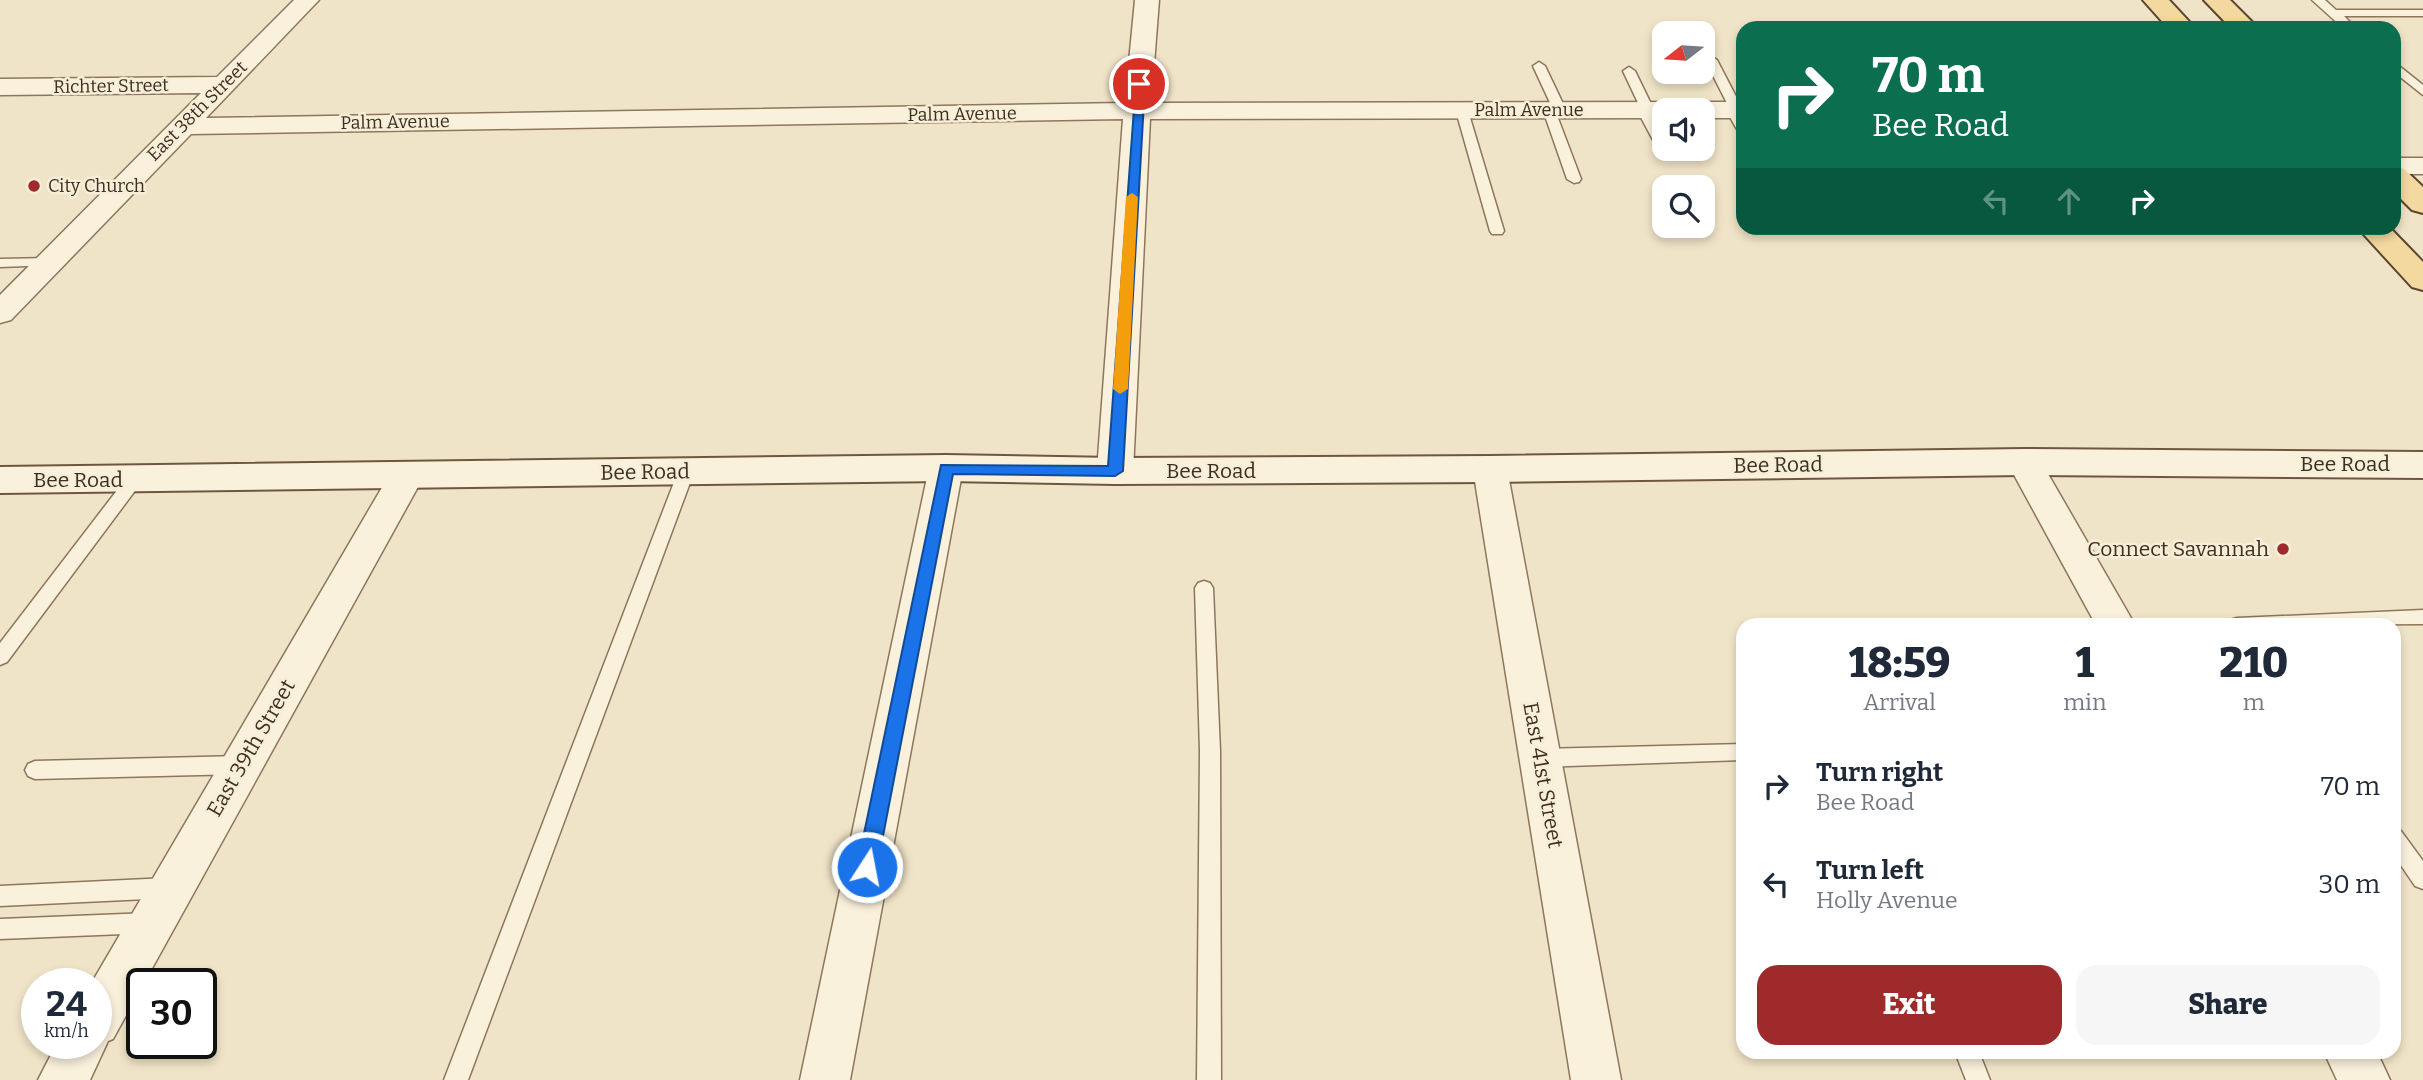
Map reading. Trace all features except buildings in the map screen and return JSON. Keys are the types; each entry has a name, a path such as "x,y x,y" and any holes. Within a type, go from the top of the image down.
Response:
{"main road":[{"path":"2155,0 2175,21"},
{"path":"2216,0 2238,21"},
{"path":"2401,182 2423,204"},
{"path":"2380,235 2423,280"},
{"name":"Bee Road","path":"0,480 946,468 1115,471 1490,469 2024,462 2423,465"}],"street":[{"name":"East 38th Street","path":"0,313 307,0"},
{"path":"1115,471 1137,111 1147,0"},
{"name":"Richter Street","path":"0,87 222,85"},
{"name":"Palm Avenue","path":"181,126 1137,111 1646,110 1736,115"},
{"path":"2401,166 2423,166"},
{"path":"2024,462 2112,618"},
{"path":"825,1080 946,468"},
{"name":"East 41st Street","path":"1490,469 1596,1080"},
{"name":"East 39th Street","path":"112,994 406,475"},
{"path":"63,1080 75,1059"},
{"path":"2353,1059 2365,1080"}],"lane":[{"path":"2318,0 2342,21"},
{"path":"2333,13 2423,13"},
{"path":"1539,66 1574,179"},
{"path":"1715,68 1736,109"},
{"path":"1629,71 1652,123"},
{"path":"2401,72 2423,91"},
{"path":"1462,111 1497,230"},
{"path":"0,262 49,262"},
{"path":"456,1080 686,472"},
{"path":"0,657 134,480"},
{"path":"1204,588 1210,751 1209,1080"},
{"path":"2400,618 2423,617"},
{"path":"1540,758 1736,752"},
{"path":"35,770 241,765"},
{"path":"2401,848 2423,879"},
{"path":"0,896 162,905"},
{"path":"0,929 162,905"},
{"path":"1970,1059 1978,1080"}],"slow traffic":[{"path":"1120,389 1132,197"}],"place":[{"name":"City Church","path":"34,186"},
{"name":"Connect Savannah","path":"2283,549"}],"route":[{"path":"867,867 946,468 1115,471 1139,84"}]}
